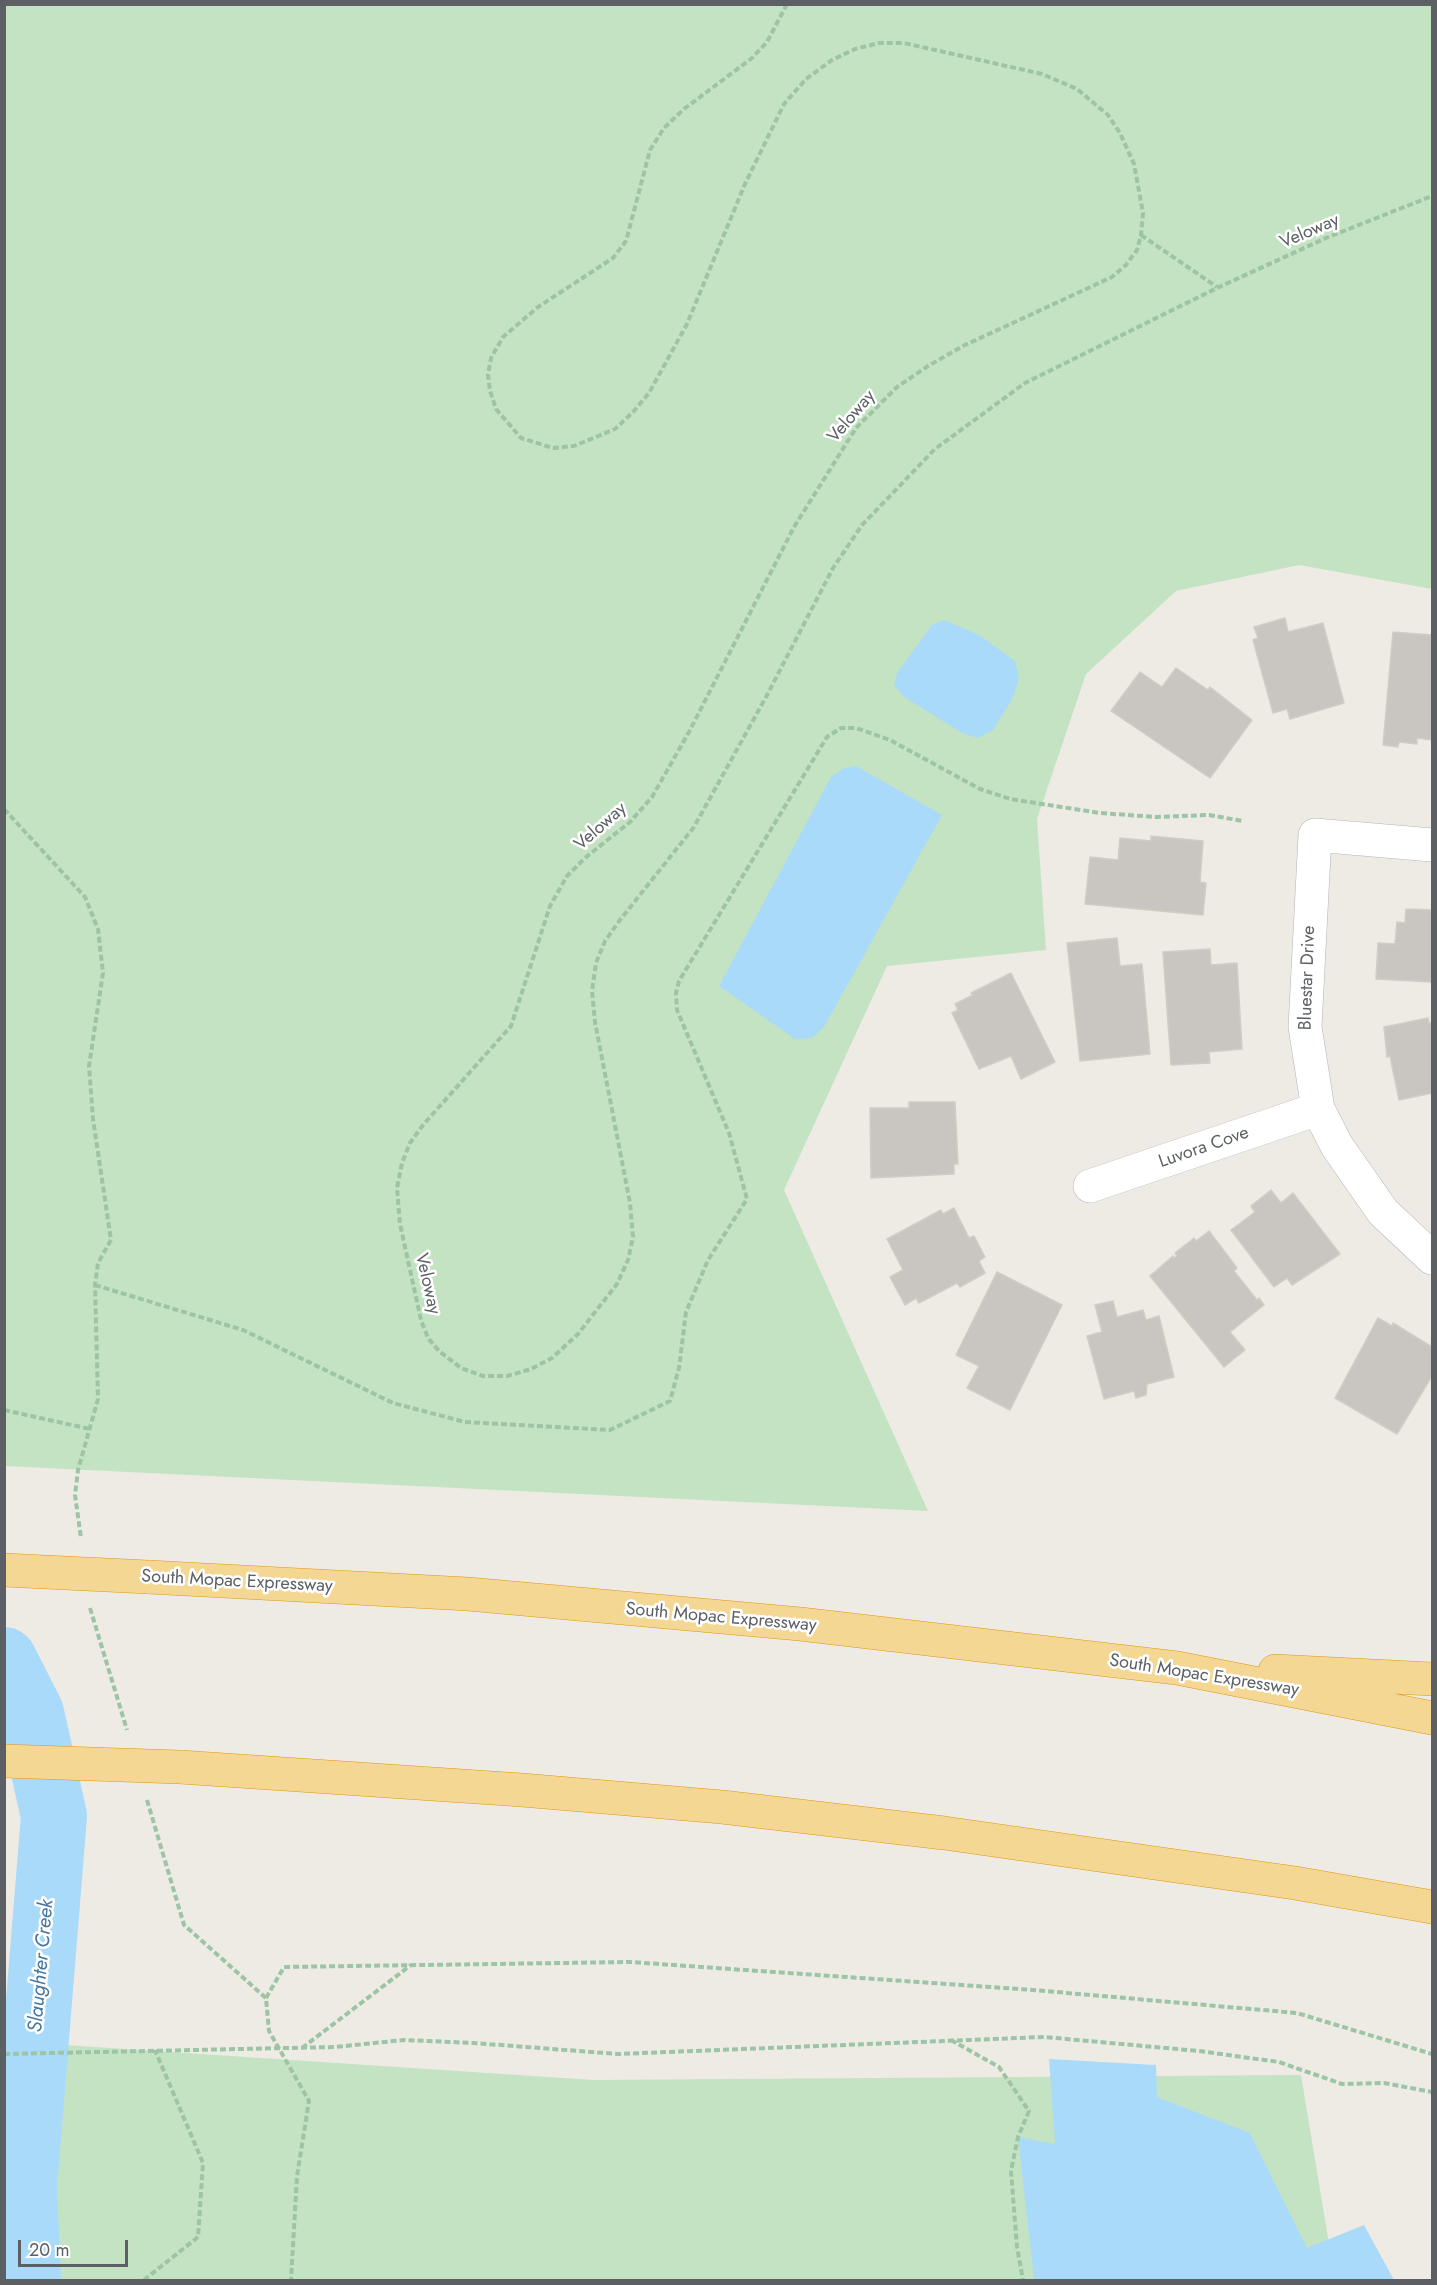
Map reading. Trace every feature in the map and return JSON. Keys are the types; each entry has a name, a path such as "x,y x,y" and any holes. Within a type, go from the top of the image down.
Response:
{"highway":[{"name":"South Mopac Expressway","path":"4,1570 468,1594 800,1624 1177,1668 1432,1718"},
{"path":"1177,1668 1389,1674 1432,1679"},
{"path":"4,1761 180,1767 510,1789 722,1807 944,1833 1295,1883 1432,1907"}],"street":[{"name":"Bluestar Drive","path":"1432,845 1316,835 1305,1027 1318,1109 1337,1146 1359,1182 1383,1212 1432,1258"},
{"name":"Luvora Cove","path":"1090,1186 1318,1109"}],"path":[{"name":"Veloway","path":"787,4 767,42 752,58 684,109 664,128 650,150 626,241 613,258 538,308 503,337 491,358 488,375 490,391 496,409 521,438 552,448 574,446 615,429 633,412 649,393 687,324 745,184 784,104 806,79 832,60 855,49 879,43 904,43 1042,74 1077,89 1108,115 1120,133 1134,164 1143,213 1141,235 1131,258 1112,277 963,346 928,366 897,387 856,428 794,527 689,732 652,797 630,822 585,858 567,876 550,906 511,1026 423,1125 402,1163 397,1188 400,1224 421,1320 428,1338 439,1351 461,1368 483,1376 507,1376 531,1369 552,1358 585,1325 617,1284 628,1260 633,1237 630,1203 595,1022 592,992 596,963 605,941 620,920 694,827 766,697 833,568 862,525 934,450 1025,383 1217,288 1326,238 1432,196"},
{"path":"1141,235 1217,288"},
{"path":"95,1285 243,1330 393,1403 465,1422 610,1430 670,1401 679,1368 686,1312 708,1260 747,1199 729,1133 677,1010 676,993 679,981 826,737 841,728 856,728 890,740 980,789 1010,798 1100,813 1156,817 1209,814 1243,821"},
{"path":"4,809 85,897 98,929 103,973 89,1066 93,1119 111,1240 98,1263 95,1285 99,1399 78,1470 75,1495 80,1527"},
{"path":"4,1410 90,1430"},
{"path":"266,1998 284,1967 630,1962 1067,1993 1297,2013 1432,2054"},
{"path":"302,2048 411,1965"},
{"path":"4,2006 4,2029"},
{"path":"4,2054 302,2048 404,2040 618,2054 1044,2037 1199,2051 1279,2062 1342,2084 1384,2083 1432,2092"},
{"path":"951,2040 999,2067 1029,2111 1018,2137 1011,2171 1017,2247 1023,2280"},
{"path":"278,2048 309,2101 297,2176 291,2280"},
{"path":"144,2280 198,2237 203,2163 154,2050"}],"green space":[{"path":"4,5 1432,5 1432,589 1299,565 1176,591 1086,674 1037,819 1046,950 887,966 784,1190 928,1511 5,1466"},
{"path":"4,2041 594,2080 1301,2075 1335,2280 5,2280"}],"water":[{"path":"944,620 979,635 1015,661 1019,678 1012,699 993,730 978,738 962,733 904,697 894,685 897,673 932,625"},
{"path":"856,766 942,815 824,1027 812,1038 795,1039 719,986 831,777 844,768"},
{"path":"1049,2059 1156,2065 1157,2097 1250,2133 1307,2248 1364,2225 1394,2280 1034,2280 1018,2137 1055,2144"}],"building":[{"path":"1285,618 1288,632 1323,623 1344,703 1290,719 1287,709 1273,713 1253,640 1258,638 1254,627"},
{"path":"1393,632 1432,635 1432,740 1417,738 1417,744 1399,742 1398,747 1383,745"},
{"path":"1176,668 1208,690 1210,687 1252,720 1210,778 1111,711 1140,672 1162,687"},
{"path":"1151,836 1203,841 1200,882 1206,883 1203,915 1085,904 1090,857 1118,860 1120,838 1151,841"},
{"path":"1406,909 1432,910 1432,982 1376,979 1378,943 1395,944 1397,922 1405,923"},
{"path":"1117,938 1120,966 1142,964 1150,1054 1080,1061 1067,943"},
{"path":"1210,949 1211,965 1237,963 1242,1049 1209,1052 1210,1063 1171,1065 1163,952"},
{"path":"1011,973 1055,1062 1021,1079 1011,1056 979,1069 952,1013 958,1010 955,1004 973,995 971,993"},
{"path":"1428,1018 1429,1023 1432,1023 1432,1093 1399,1100 1390,1056 1387,1057 1384,1027"},
{"path":"909,1102 955,1102 958,1164 954,1164 954,1174 871,1178 870,1108 909,1108"},
{"path":"1271,1190 1281,1203 1293,1193 1340,1254 1292,1285 1287,1278 1274,1287 1231,1230 1255,1212 1251,1206"},
{"path":"954,1208 969,1238 974,1236 985,1257 979,1261 985,1273 960,1287 957,1283 919,1303 916,1298 905,1305 890,1277 903,1270 887,1239 941,1210 943,1214"},
{"path":"1209,1231 1237,1268 1234,1271 1257,1300 1259,1298 1264,1305 1230,1332 1245,1350 1224,1367 1150,1276 1173,1256 1174,1258 1177,1256 1175,1253 1194,1238 1196,1241"},
{"path":"997,1272 1062,1305 1010,1410 967,1388 979,1366 956,1355"},
{"path":"1113,1301 1117,1317 1143,1310 1146,1320 1159,1316 1174,1377 1147,1384 1146,1395 1136,1398 1134,1391 1104,1399 1087,1336 1102,1332 1095,1305"},
{"path":"1378,1318 1392,1326 1393,1323 1432,1347 1432,1376 1397,1434 1335,1398"}],"waterway":[{"name":"Slaughter Creek","path":"4,1660 31,1713 54,1816 24,2186 28,2280"}]}
